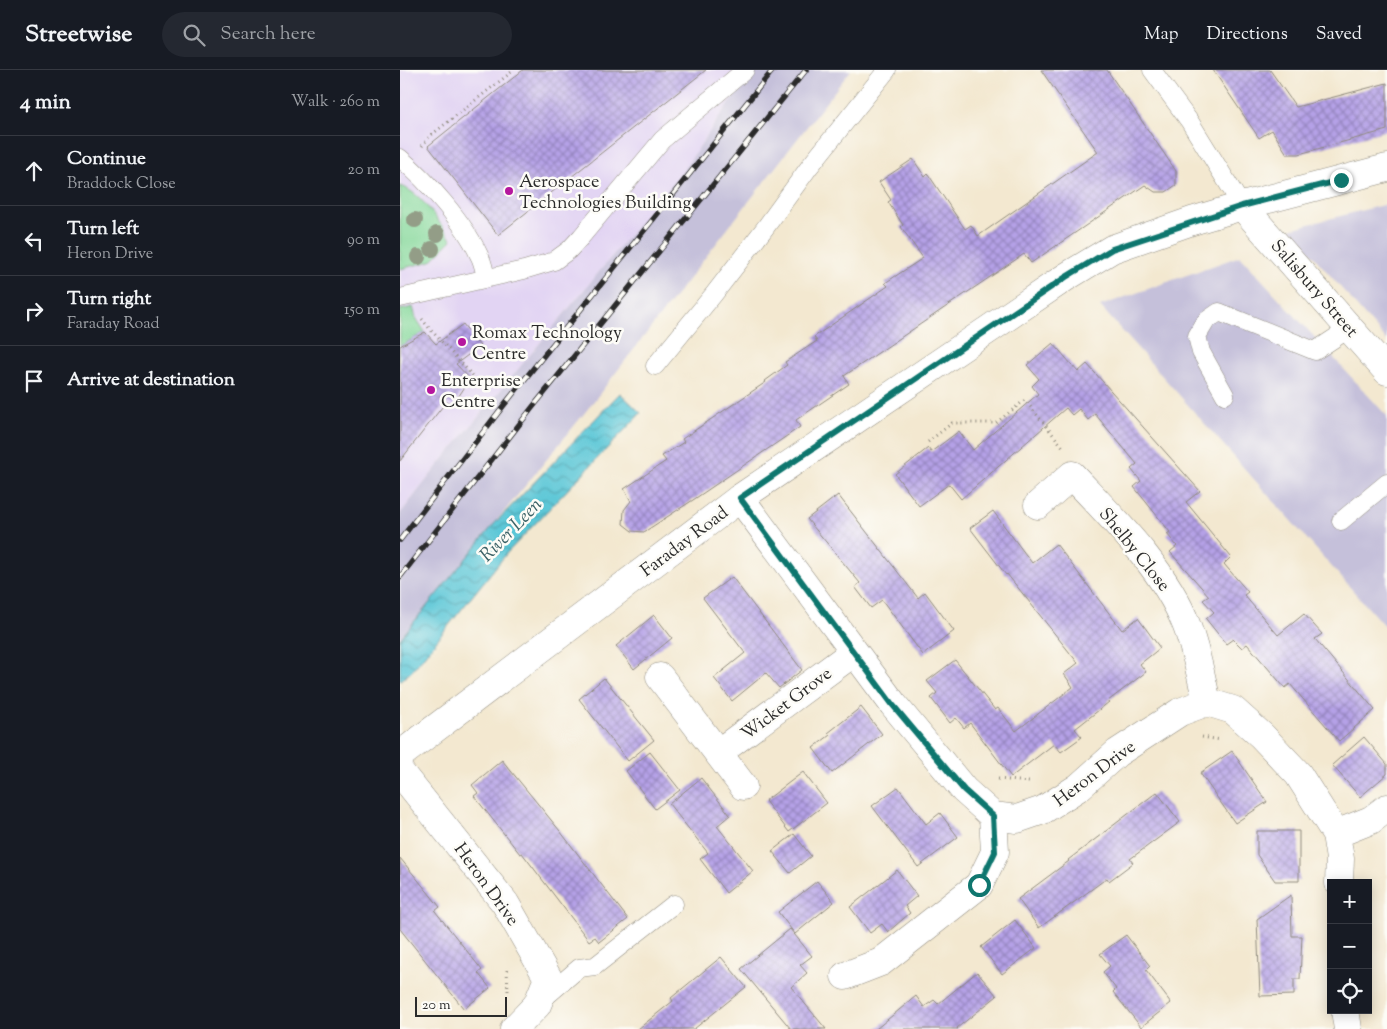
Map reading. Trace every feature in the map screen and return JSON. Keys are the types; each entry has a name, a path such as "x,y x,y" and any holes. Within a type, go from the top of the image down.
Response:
{"street":[{"name":"Faraday Road","path":"400,755 740,498 1066,277 1112,249 1242,206 1387,168"},
{"name":"Salisbury Street","path":"1242,206 1387,371"},
{"path":"1038,505 1072,475"},
{"name":"Shelby Close","path":"1072,475 1152,565 1170,591 1186,624 1207,702"},
{"path":"740,498 892,704 948,773 993,816 995,852 979,885 882,962 845,976"},
{"name":"Wicket Grove","path":"718,753 854,652"},
{"path":"660,677 743,786"},
{"path":"1207,702 1233,710 1262,736 1298,774 1336,834 1340,859 1339,879"},
{"name":"Heron Drive","path":"993,816 1018,819 1043,810 1079,787 1117,754 1180,712 1207,702"},
{"name":"Heron Drive","path":"400,772 505,903 548,978 537,1005 514,1029"},
{"path":"1336,834 1371,820 1387,808"},
{"path":"1346,1014 1348,1029"}],"lane":[{"path":"408,296 524,270 554,261 569,250 662,140 745,70"},
{"path":"655,366 720,286 810,166 887,70"},
{"path":"1152,70 1190,122 1242,206"},
{"path":"403,160 423,178 468,235 480,256 486,277"},
{"path":"1225,395 1201,352 1197,336 1206,321 1219,312 1315,351 1350,328"},
{"path":"1341,521 1387,483"},
{"name":"Heron Drive","path":"537,1005 579,968 596,966 674,904"}],"path":[{"path":"403,160 430,136 514,70"},
{"path":"408,296 429,328 474,377"},
{"path":"928,442 952,423 996,423 1025,400 1062,444 1072,475"},
{"path":"1201,736 1228,741"},
{"path":"995,778 1032,782"}],"shaded area":[{"path":"400,70 754,70 739,88 683,171 436,468 400,514"},
{"path":"754,70 851,70 583,415 400,639 400,514 436,468 683,171 739,88"},
{"path":"1387,204 1387,341 1290,229"},
{"path":"1240,256 1387,416 1387,629 1100,306"}],"green space":[{"path":"400,186 409,190 423,202 452,240 431,261 400,269"},
{"path":"413,307 416,318 425,332 400,346 400,310"}],"water":[{"name":"River Leen","path":"620,393 641,413 507,553 412,671 400,681 400,639 495,523"}],"building":[{"name":"Aerospace Technologies Building","path":"523,70 706,70 498,235 428,146"},
{"path":"1041,70 1107,70 1176,171 1176,185 1166,192 1155,192 1145,185 1031,263 1024,254 844,376 849,384 796,420 800,427 693,500 644,532 632,531 623,524 624,510 631,501 624,489 666,461 662,456 684,442 682,439 766,382 787,365 785,362 817,341 814,337 888,286 885,283 923,258 901,227 903,225 888,202 891,200 879,182 913,159 925,177 928,174 965,229 971,225 978,236 1098,152"},
{"path":"1213,70 1270,70 1296,107 1387,83 1387,130 1299,154 1287,154 1272,130 1259,138"},
{"name":"Enterprise Centre","path":"463,324 480,346 456,364 470,379 453,405 446,402 400,461 400,346 425,332 436,344"},
{"path":"1053,343 1078,372 1087,364 1200,491 1186,502 1231,557 1224,564 1248,592 1244,595 1278,635 1304,614 1322,634 1315,639 1375,710 1339,741 1290,684 1285,688 1247,644 1242,648 1233,639 1226,644 1206,619 1214,612 1203,600 1209,596 1170,552 1177,546 1167,534 1170,532 1134,487 1141,481 1131,469 1137,464 1095,414 1088,420 1079,409 1072,415 1066,408 961,499 949,484 919,506 895,474 928,448 931,452 959,431 973,450 1038,394 1032,386 1039,379 1027,365"},
{"path":"838,495 918,598 925,592 954,631 923,655 882,600 871,608 855,587 860,583 807,519"},
{"path":"993,511 1032,563 1056,544 1122,630 1138,618 1160,648 1140,664 1146,672 1075,729 1082,737 1061,752 1054,744 1011,777 970,723 964,728 956,718 950,723 931,698 937,693 927,681 955,660 995,710 998,708 1016,731 1073,687 1064,674 1078,663 970,528"},
{"path":"732,577 802,670 779,688 766,673 732,701 714,678 745,653 703,598"},
{"path":"654,615 672,638 634,669 616,646"},
{"path":"604,678 654,740 628,761 579,699"},
{"path":"861,707 882,734 832,773 813,748 830,735 828,733"},
{"path":"1364,737 1387,764 1387,774 1360,797 1332,765"},
{"path":"1232,751 1267,802 1235,823 1200,773"},
{"path":"650,752 680,790 655,809 626,771"},
{"path":"502,760 628,919 599,942 595,937 589,941 522,853 520,854 474,796 478,793 472,785"},
{"path":"803,772 827,803 789,832 765,801"},
{"path":"701,778 730,815 717,826 753,871 726,893 700,859 708,853 669,804"},
{"path":"898,787 926,824 940,813 958,837 918,867 872,806"},
{"path":"1157,792 1180,822 1130,859 1133,863 1109,881 1107,878 1039,928 1018,899"},
{"path":"1257,831 1299,831 1299,881 1275,881 1257,855"},
{"path":"794,834 811,856 790,873 772,851"},
{"path":"400,858 440,907 435,911 482,970 478,973 490,988 464,1009 400,929"},
{"path":"897,870 917,896 905,906 910,913 888,932 882,924 870,933 850,907"},
{"path":"817,881 834,902 795,934 778,912"},
{"path":"1291,895 1292,936 1302,936 1300,979 1294,979 1294,995 1260,996 1257,919"},
{"path":"1015,920 1036,948 1002,974 981,947"},
{"path":"790,929 812,956 800,965 807,973 791,987 826,1029 791,1029 741,969"},
{"path":"1126,935 1150,966 1146,970 1171,1003 1141,1027 1113,992 1116,989 1103,972 1110,966 1100,954"},
{"path":"721,957 746,987 694,1029 638,1029 673,1001 671,998"},
{"path":"977,972 997,996 958,1029 876,1029 916,996 924,1007 934,1000 938,1004"}],"railway":[{"path":"400,540 504,405 773,70"},
{"path":"400,577 532,408 806,70"}],"place":[{"name":"Aerospace Technologies Building","path":"509,191"},
{"name":"Romax Technology Centre","path":"462,342"},
{"name":"Enterprise Centre","path":"431,390"}],"route":[{"path":"979,885 995,852 993,816 948,773 892,704 740,498 1066,277 1112,249 1192,221 1341,180"}]}
